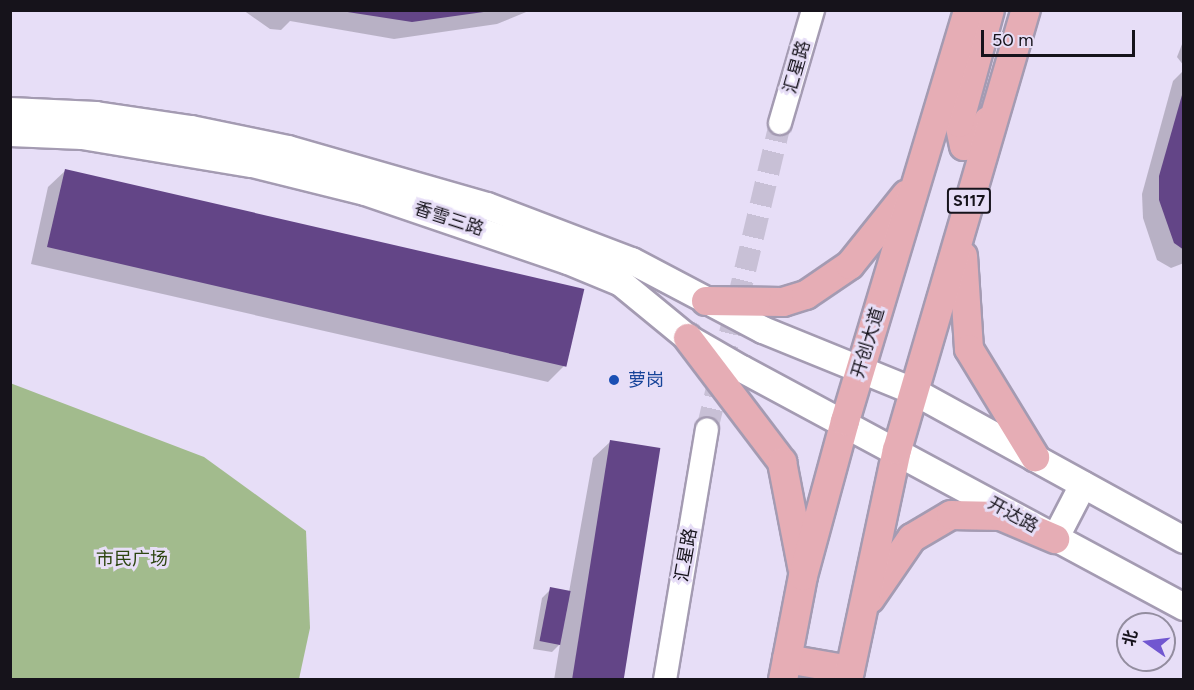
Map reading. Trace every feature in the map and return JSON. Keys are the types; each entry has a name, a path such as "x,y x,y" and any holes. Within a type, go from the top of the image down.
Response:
{"main road":[{"name":"开创大道","path":"785,669 803,576 845,420 968,10"},
{"path":"990,10 958,123 964,146 976,143 998,105"},
{"name":"S117","path":"849,675 860,614 897,450 1026,10"},
{"name":"香雪三路","path":"10,111 96,115 191,129 365,170 487,206 632,261 706,301 860,369"},
{"name":"香雪三路","path":"10,133 173,149 365,192 621,283 688,338 845,420"},
{"path":"706,301 783,302 806,296 850,265 916,181"},
{"path":"964,217 963,314 969,349 1035,457"},
{"path":"688,338 782,462 803,576"},
{"path":"860,369 913,391 1184,540"},
{"name":"开达路","path":"845,420 1055,539 1184,607"},
{"path":"860,614 912,538 951,515 1001,516 1055,539 1083,485"},
{"path":"785,669 849,675"}],"street":[{"name":"汇星路","path":"780,123 813,10"},
{"name":"汇星路","path":"665,680 707,430"}],"green space":[{"name":"市民广场","path":"10,383 204,457 306,531 310,628 299,679 11,679"}],"building":[{"path":"341,10 498,10 412,22 341,11"},
{"path":"1184,88 1184,250 1174,243 1159,200 1159,176"},
{"path":"65,169 584,289 566,367 47,247"},
{"name":"萝岗","path":"610,440 660,448 624,680 572,680"},
{"path":"550,587 571,591 560,645 540,641"}],"tunnel":[{"path":"707,430 780,123"}],"place":[{"name":"萝岗","path":"614,380"}]}
